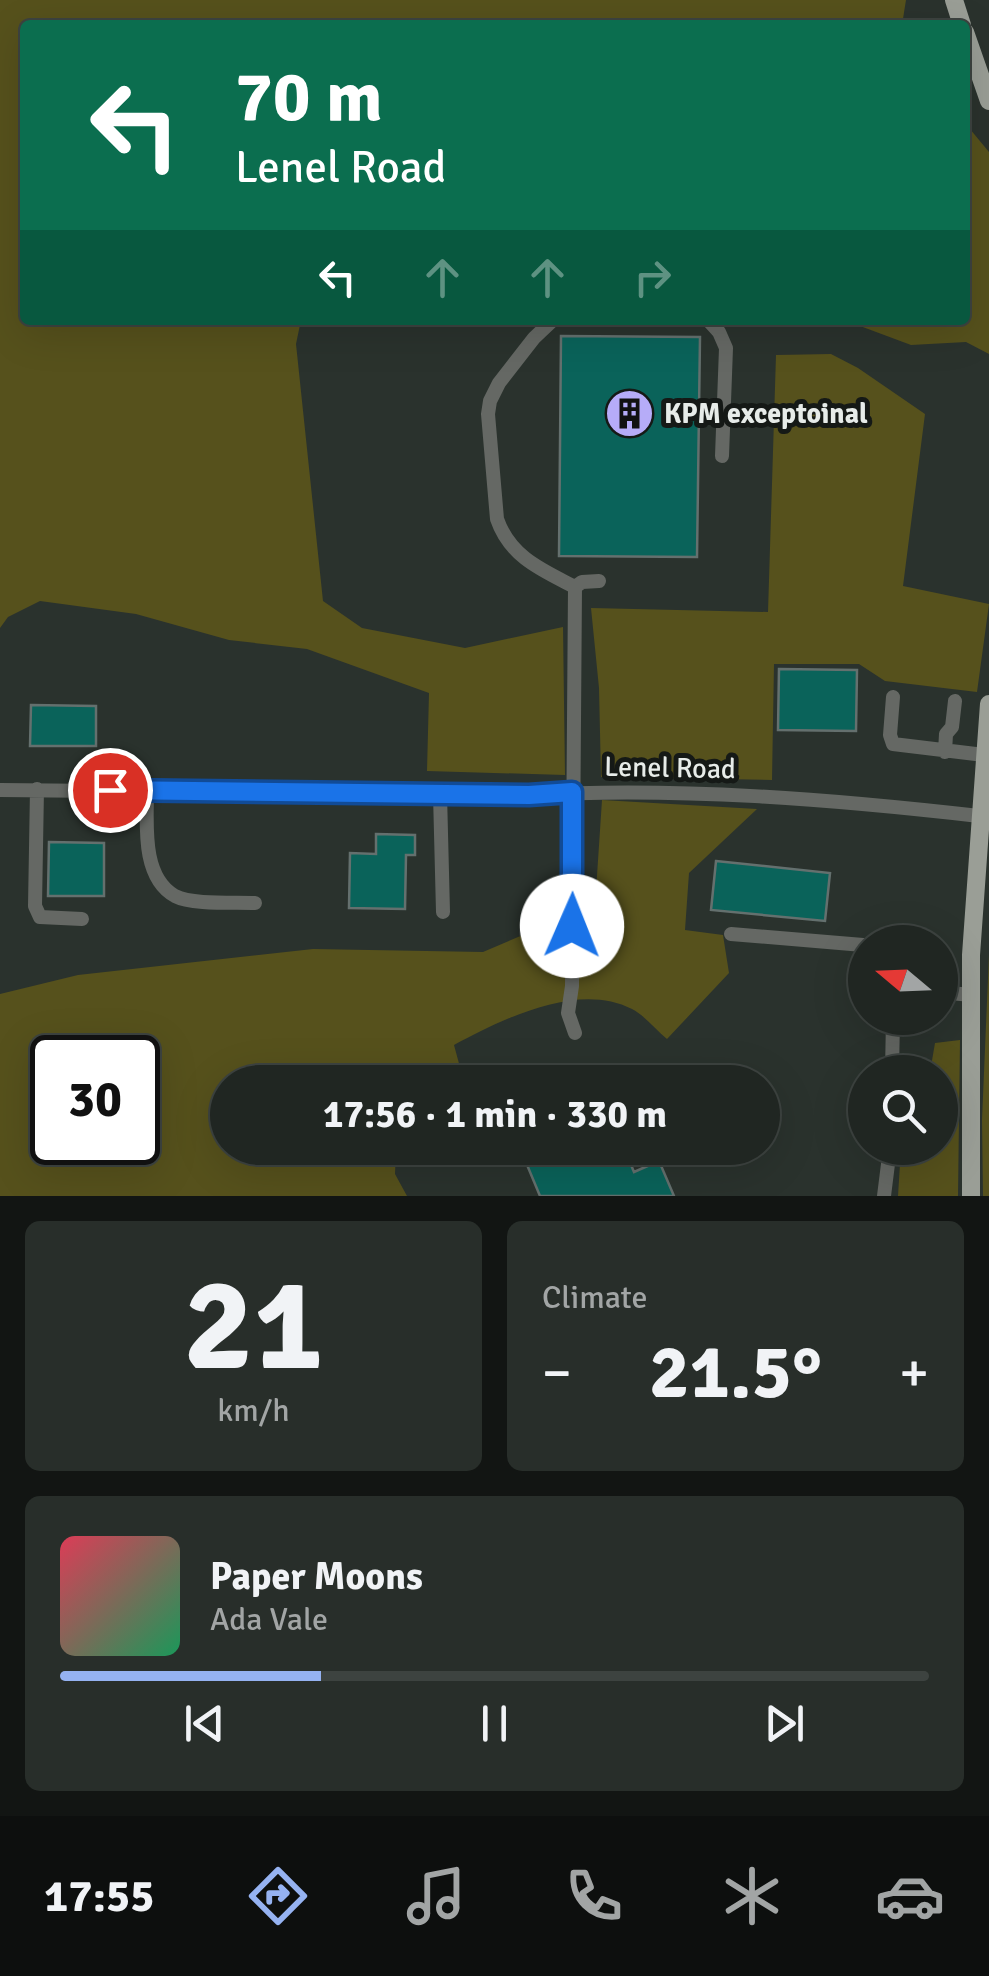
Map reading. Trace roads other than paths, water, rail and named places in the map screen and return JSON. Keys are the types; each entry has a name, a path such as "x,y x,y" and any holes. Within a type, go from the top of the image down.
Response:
{"main road":[{"path":"970,46 989,101"},
{"path":"971,1196 970,995 989,704"}],"street":[{"path":"548,325 492,394 488,414 497,519 508,543 534,566 575,587"},
{"path":"713,325 726,348 722,456"},
{"path":"575,587 582,582 599,581"},
{"path":"575,587 572,986 568,1013 575,1033"},
{"path":"892,697 890,734 894,744 984,756"},
{"path":"945,752 956,701"},
{"path":"36,789 36,906 40,918 82,919"},
{"name":"Lenel Road","path":"0,790 744,793 979,816"},
{"path":"148,790 149,851 162,884 175,896 188,900 256,903"},
{"path":"440,794 443,912"},
{"path":"731,934 848,944"},
{"path":"958,994 970,995"},
{"path":"884,1196 888,1165"}],"place":[{"name":"KPM exceptoinal","path":"629,414"}]}
